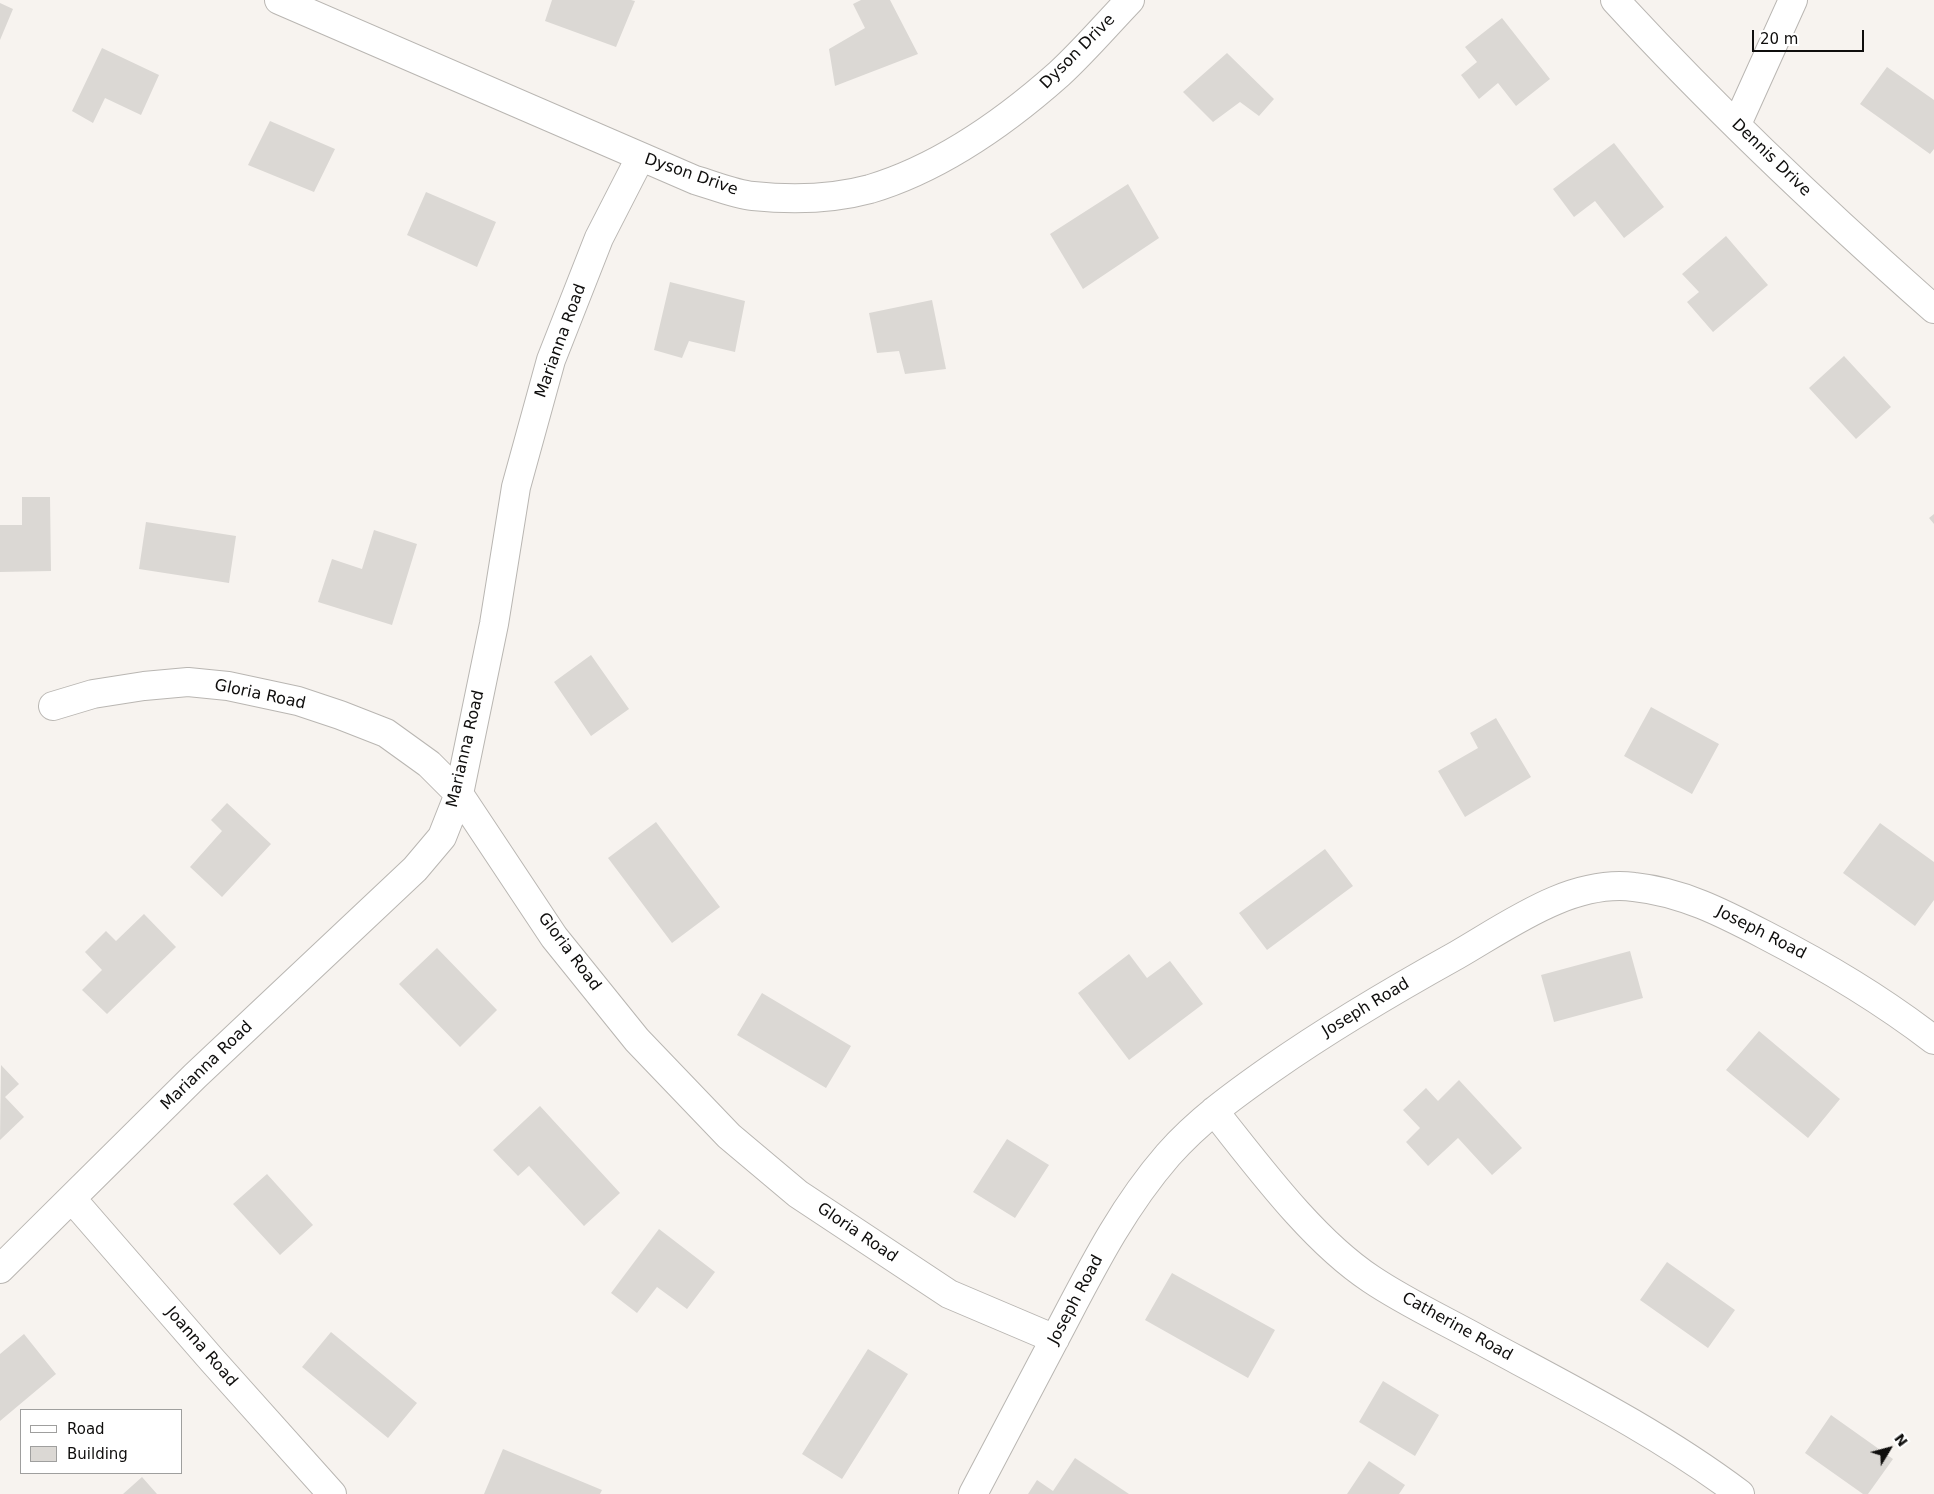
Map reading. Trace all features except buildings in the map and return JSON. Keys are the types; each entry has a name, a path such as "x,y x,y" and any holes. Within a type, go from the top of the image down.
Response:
{"street":[{"name":"Dyson Drive","path":"279,0 640,158 695,180 751,196 809,199 869,189 923,168 973,140 1020,107 1061,72 1130,0"},
{"name":"Dennis Drive","path":"1615,0 1851,236 1934,310"},
{"path":"1737,124 1793,0"},
{"name":"Marianna Road","path":"0,1269 195,1076 415,869 442,838 459,794 494,624 516,487 551,360 599,238 640,158"},
{"name":"Gloria Road","path":"53,706 93,694 188,682 228,686 298,701 340,715 386,734 429,764 459,794 554,937 637,1040 729,1136 798,1194 949,1294 1055,1339"},
{"name":"Joseph Road","path":"973,1494 1108,1238 1136,1194 1169,1153 1214,1111 1292,1054 1362,1008 1539,907 1603,886 1632,886 1672,893 1721,912 1820,963 1888,1005 1934,1040"},
{"name":"Catherine Road","path":"1214,1111 1301,1215 1331,1246 1370,1279 1636,1424 1696,1461 1740,1494"},
{"name":"Joanna Road","path":"72,1199 332,1494"}]}
